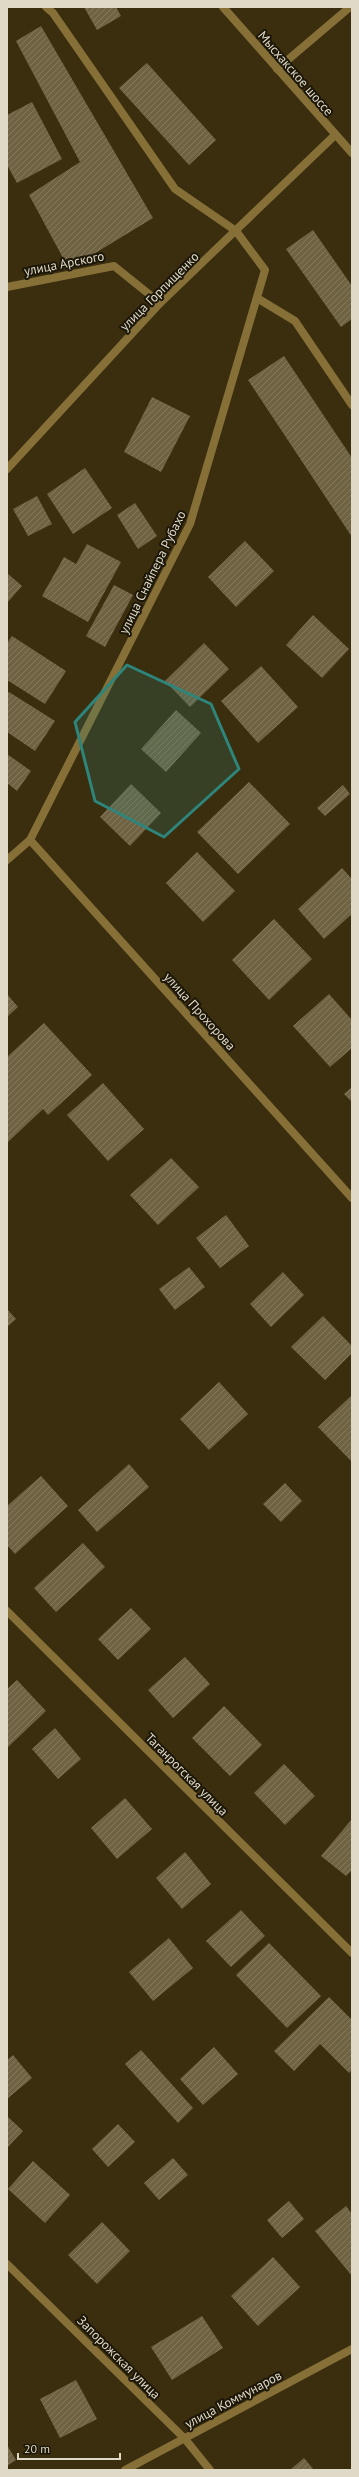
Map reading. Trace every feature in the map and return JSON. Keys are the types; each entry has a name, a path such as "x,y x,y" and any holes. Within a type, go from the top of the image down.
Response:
{"street":[{"path":"46,7 53,13 175,189 236,231"},
{"name":"Мысхакское шоссе","path":"222,7 334,136 350,148"},
{"path":"277,70 350,7"},
{"name":"улица Горпищенко","path":"7,469 160,303 334,136"},
{"name":"улица Снайпера Рубахо","path":"7,860 30,840 190,524 265,270 236,231"},
{"name":"улица Арского","path":"7,287 114,266 160,303"},
{"path":"257,298 295,321 352,405"},
{"name":"улица Прохорова","path":"30,840 352,1198"},
{"name":"Таганрогская улица","path":"7,1611 352,1953"},
{"name":"Запорожская улица","path":"7,2264 185,2439 210,2470"},
{"name":"улица Коммунаров","path":"125,2470 352,2349"}],"highlighted area":[{"path":"127,665 211,704 239,769 164,837 95,801 75,722"}],"building":[{"path":"84,7 116,7 121,16 97,30"},
{"path":"41,26 153,218 69,269 29,195 80,162 16,41"},
{"path":"147,63 216,140 189,165 119,88"},
{"path":"32,102 62,159 17,183 7,165 7,115"},
{"path":"313,230 352,286 352,319 341,327 286,249"},
{"path":"284,356 352,458 352,537 248,380"},
{"path":"152,397 190,416 161,472 124,452"},
{"path":"85,468 112,508 73,534 47,494"},
{"path":"37,496 52,524 28,536 13,509"},
{"path":"135,503 157,536 138,549 117,515"},
{"path":"245,541 274,571 236,607 208,577"},
{"path":"87,544 121,562 88,622 42,596 64,557 76,564"},
{"path":"7,573 22,586 7,603"},
{"path":"114,585 133,595 105,647 86,636"},
{"path":"313,615 349,649 322,678 286,645"},
{"path":"12,636 66,671 45,704 7,680 7,643"},
{"path":"204,643 229,669 190,707 165,681"},
{"path":"261,666 298,707 258,743 221,701"},
{"path":"9,692 55,721 35,751 7,732 7,695"},
{"path":"176,710 201,733 166,772 141,749"},
{"path":"7,754 31,771 17,791 7,783"},
{"path":"249,782 290,824 238,874 197,832"},
{"path":"131,784 161,813 130,846 100,817"},
{"path":"343,785 350,794 325,816 317,808"},
{"path":"197,852 235,891 203,922 166,883"},
{"path":"342,868 352,879 352,914 324,939 298,909"},
{"path":"274,919 312,959 269,1000 232,960"},
{"path":"7,994 18,1007 7,1017"},
{"path":"329,994 352,1020 352,1048 330,1067 293,1026"},
{"path":"44,1023 92,1075 48,1115 43,1109 8,1142 7,1057"},
{"path":"103,1083 144,1129 108,1161 67,1115"},
{"path":"352,1087 352,1102 344,1094"},
{"path":"171,1158 199,1187 158,1225 130,1195"},
{"path":"226,1215 249,1246 220,1268 196,1238"},
{"path":"189,1267 205,1287 175,1310 159,1289"},
{"path":"283,1272 304,1295 271,1327 250,1304"},
{"path":"7,1309 16,1319 7,1327"},
{"path":"323,1316 352,1346 352,1353 325,1380 291,1347"},
{"path":"219,1382 248,1414 209,1450 180,1419"},
{"path":"352,1395 352,1460 351,1461 318,1427"},
{"path":"129,1464 149,1487 97,1532 78,1510"},
{"path":"41,1476 68,1506 15,1554 7,1545 7,1506"},
{"path":"285,1483 302,1501 281,1522 263,1504"},
{"path":"83,1543 105,1567 56,1612 34,1588"},
{"path":"131,1608 151,1629 118,1660 98,1639"},
{"path":"185,1657 210,1684 173,1718 148,1690"},
{"path":"17,1680 46,1711 7,1748 7,1689"},
{"path":"224,1706 262,1745 230,1776 192,1738"},
{"path":"55,1728 81,1759 58,1779 32,1749"},
{"path":"284,1764 315,1796 285,1825 254,1793"},
{"path":"125,1798 152,1829 117,1859 91,1828"},
{"path":"352,1819 352,1870 346,1876 321,1856"},
{"path":"185,1852 211,1884 182,1909 156,1878"},
{"path":"241,1910 265,1936 231,1967 206,1941"},
{"path":"169,1938 193,1968 153,2001 129,1972"},
{"path":"269,1943 321,1996 287,2028 236,1975"},
{"path":"329,1997 352,2020 352,2070 349,2073 320,2044 294,2071 274,2051"},
{"path":"214,2047 238,2074 203,2105 180,2079"},
{"path":"141,2050 193,2108 178,2123 125,2064"},
{"path":"13,2055 32,2078 7,2099 7,2060"},
{"path":"7,2116 23,2131 7,2148"},
{"path":"118,2124 135,2142 108,2167 92,2149"},
{"path":"173,2158 188,2175 159,2200 144,2183"},
{"path":"33,2161 70,2195 45,2223 8,2189"},
{"path":"289,2201 304,2219 282,2238 267,2220"},
{"path":"346,2206 352,2214 352,2276 315,2231"},
{"path":"102,2222 130,2251 97,2284 68,2255"},
{"path":"273,2257 300,2287 258,2326 231,2296"},
{"path":"202,2316 223,2348 172,2380 151,2347"},
{"path":"76,2380 97,2419 60,2438 40,2399"},
{"path":"7,2445 16,2460 7,2466"},
{"path":"304,2458 314,2470 290,2470"}]}
